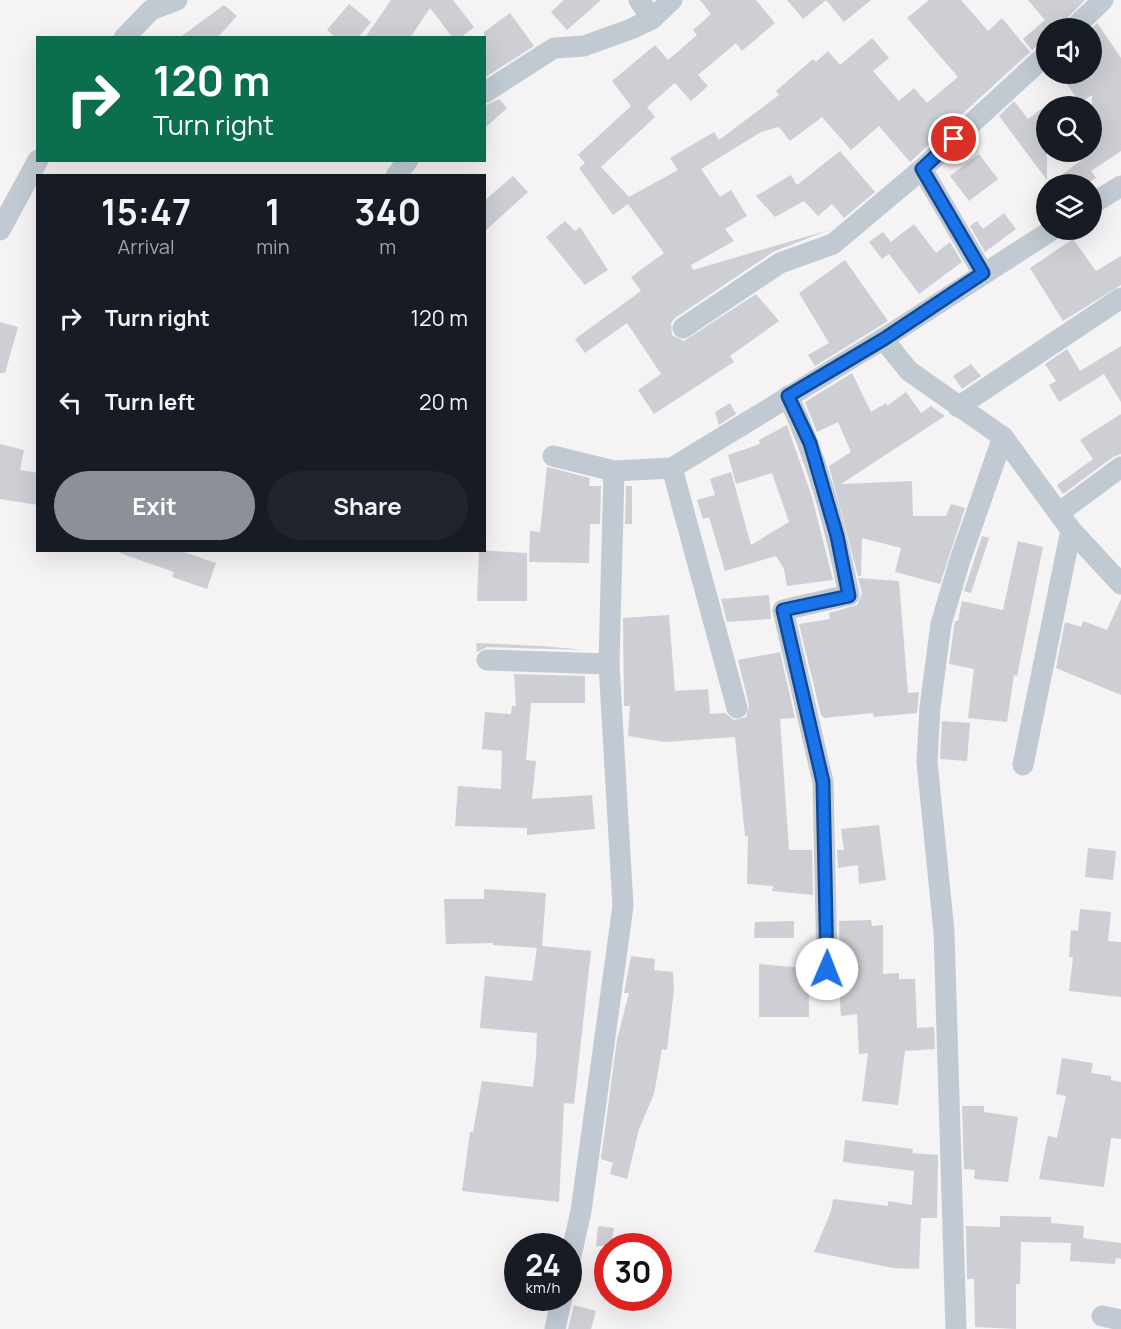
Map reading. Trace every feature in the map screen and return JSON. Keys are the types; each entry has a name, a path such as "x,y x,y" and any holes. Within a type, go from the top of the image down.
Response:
{"street":[{"path":"126,36 151,10 177,0"},
{"path":"639,0 652,19"},
{"path":"486,92 554,48 584,46 652,19 672,0"},
{"path":"1084,18 1103,0"},
{"path":"683,328 780,263 833,244 922,169 1036,64"},
{"path":"0,230 37,162"},
{"path":"922,169 983,273"},
{"path":"1102,198 1121,186"},
{"path":"554,456 614,471 672,468 884,339 1036,240"},
{"path":"958,407 1121,298"},
{"path":"884,339 909,371 1003,437 1071,530 1121,584"},
{"path":"788,396 810,443 837,536 849,596 783,610 823,782 827,969"},
{"path":"956,1329 944,932 927,762 930,707 941,624 960,560 1003,437"},
{"path":"1060,512 1121,467"},
{"path":"672,468 737,708"},
{"path":"576,1233 623,906 609,664 614,471"},
{"path":"1023,765 1071,530"},
{"path":"487,660 609,664"},
{"path":"555,1329 559,1311"}],"building":[{"path":"391,0 453,0 474,27 463,36 451,36 430,8 411,36 366,36"},
{"path":"564,0 601,0 567,30 551,12"},
{"path":"700,0 756,0 775,23 742,51 736,43 698,75 708,86 691,101 675,83 647,107 655,117 601,167 629,197 678,170 670,158 714,132 719,140 779,95 776,91 813,59 816,62 828,51 840,65 872,38 889,58 873,71 899,101 914,88 927,103 958,77 907,18 929,0 961,0 988,31 1002,18 1030,52 910,162 879,126 851,150 822,117 790,141 779,127 761,132 701,169 720,197 731,190 747,216 725,229 734,241 691,265 693,270 829,230 773,252 675,318 671,323 672,335 684,341 756,294 779,321 730,356 734,362 654,414 638,390 661,374 627,323 585,353 575,339 641,291 631,277 664,253 628,204 613,215 579,168 585,163 578,155 631,106 612,81 655,45 668,60 697,35 693,30 711,14"},
{"path":"787,0 826,0 803,19"},
{"path":"826,0 871,0 844,22"},
{"path":"1028,0 1085,0 1068,18 1043,18"},
{"path":"349,4 371,22 360,36 334,36 327,30"},
{"path":"224,5 237,16 219,36 182,36"},
{"path":"510,13 534,46 486,77 486,36 484,32"},
{"path":"1036,28 1036,47 1032,50 1023,39"},
{"path":"1102,30 1121,58 1121,151 1091,171 1093,174 1063,174 1079,162 1102,162 1102,96 1075,96 1067,84 1102,84"},
{"path":"499,99 507,108 486,127 486,105"},
{"path":"1014,101 1028,119 1036,113 1036,162 1047,162 1047,174 1042,174 999,116"},
{"path":"840,151 875,192 844,218 832,204 818,216 804,201 775,217 756,196 791,175 797,185"},
{"path":"979,154 998,179 969,201 950,176"},
{"path":"513,176 528,192 486,230 486,199"},
{"path":"1004,213 1016,229 985,252 970,226 977,221 983,229"},
{"path":"565,221 575,231 580,227 608,270 585,285 546,237"},
{"path":"914,224 936,253 950,242 962,262 919,294 889,254 882,259 869,242 883,232 891,242"},
{"path":"1074,240 1096,271 1121,256 1121,285 1063,321 1030,268"},
{"path":"845,260 888,321 815,366 808,355 829,343 799,293"},
{"path":"0,322 18,327 5,373 0,373"},
{"path":"1121,346 1121,402 1104,374 1059,402 1049,385 1056,381 1045,364 1067,349 1080,371"},
{"path":"971,364 981,376 962,389 953,376"},
{"path":"852,373 871,412 886,403 887,406 906,392 921,413 931,406 945,416 841,484 912,481 913,516 946,516 951,504 965,508 940,584 895,572 901,548 862,538 861,576 858,576 829,466 851,452 838,422 817,432 805,402"},
{"path":"730,403 736,414 719,425 715,412"},
{"path":"1121,414 1121,454 1113,457 1063,494 1057,485 1093,459 1080,440"},
{"path":"787,425 812,497 833,580 787,586 784,569 776,556 725,571 709,517 703,519 697,500 715,495 710,479 731,472 751,545 789,522 772,473 736,484 728,455 760,444 759,440"},
{"path":"0,444 24,450 20,470 36,473 36,505 0,499"},
{"path":"547,467 590,478 589,486 601,486 600,524 590,524 589,563 529,562 530,531 540,532"},
{"path":"626,486 632,486 632,524 625,524"},
{"path":"982,536 989,538 971,593 964,591"},
{"path":"1018,541 1043,547 1017,676 1014,675 1007,722 968,718 974,669 949,664 955,621 958,621 962,601 1003,610"},
{"path":"184,552 216,563 207,589 172,577 174,572 120,553"},
{"path":"479,552 527,553 527,601 477,601"},
{"path":"858,578 899,581 908,693 919,692 917,713 874,717 873,713 824,718 821,715 799,624 830,619 829,613 857,605 862,593"},
{"path":"769,595 771,619 727,622 721,599"},
{"path":"1121,599 1121,695 1056,668 1065,622 1081,627 1083,621 1107,630"},
{"path":"669,615 675,691 708,689 710,714 725,713 734,720 746,717 749,705 738,660 780,652 795,718 780,719 789,850 812,850 813,895 772,891 773,886 747,884 748,836 745,836 735,737 665,742 628,736 630,706 624,706 623,618"},
{"path":"476,643 585,650 487,647 477,652"},
{"path":"514,674 585,676 585,703 531,703 526,760 536,761 532,799 592,795 595,829 527,835 527,828 455,826 458,786 501,789 502,751 482,749 485,712 511,714 512,706 516,706"},
{"path":"942,721 970,723 967,761 940,759"},
{"path":"879,825 886,880 859,884 858,865 838,868 837,850 844,850 841,829"},
{"path":"1088,848 1116,851 1113,880 1085,877"},
{"path":"484,889 546,893 542,946 591,951 574,1104 564,1103 559,1202 462,1191 470,1132 473,1132 482,1081 533,1087 536,1057 537,1033 480,1028 485,976 532,981 537,948 493,945 493,943 446,944 444,899 484,899"},
{"path":"1080,909 1111,912 1108,941 1121,942 1121,997 1069,991 1073,957 1069,957 1071,930 1078,931"},
{"path":"871,920 872,926 883,925 883,974 899,973 899,979 915,979 917,1028 934,1027 935,1049 905,1051 898,1105 862,1101 868,1053 859,1054 857,1014 841,1016 839,984 809,984 809,1017 759,1017 759,964 814,969 820,980 833,980 840,969 839,921"},
{"path":"794,921 794,938 754,938 755,922"},
{"path":"631,956 655,959 654,970 673,972 674,989 667,1050 662,1049 654,1094 639,1129 627,1179 610,1174 613,1163 601,1159 617,1040 629,993 624,993"},
{"path":"1062,1058 1093,1063 1091,1073 1111,1076 1111,1080 1121,1082 1121,1139 1111,1138 1104,1187 1039,1179 1048,1136 1057,1138 1066,1096 1056,1094"},
{"path":"962,1106 984,1106 984,1112 1018,1117 1008,1182 974,1179 975,1170 964,1169"},
{"path":"845,1140 913,1149 912,1153 938,1155 937,1218 921,1218 919,1269 893,1268 814,1252 831,1211 833,1199 888,1206 888,1201 912,1205 914,1171 843,1162"},
{"path":"1000,1216 1051,1217 1051,1223 1084,1226 1083,1238 1121,1243 1121,1259 1116,1258 1115,1264 1070,1261 1071,1243 1021,1242 1020,1284 1016,1284 1016,1329 975,1327 974,1279 967,1279 966,1226 1000,1227"},
{"path":"598,1226 614,1228 613,1233 597,1233"},
{"path":"582,1307 596,1311 591,1329 568,1329 572,1311 582,1311"}],"route":[{"path":"827,969 828,904 823,782 783,610 849,596 837,536 810,443 788,396 884,339 983,273 922,169 954,139"}]}
